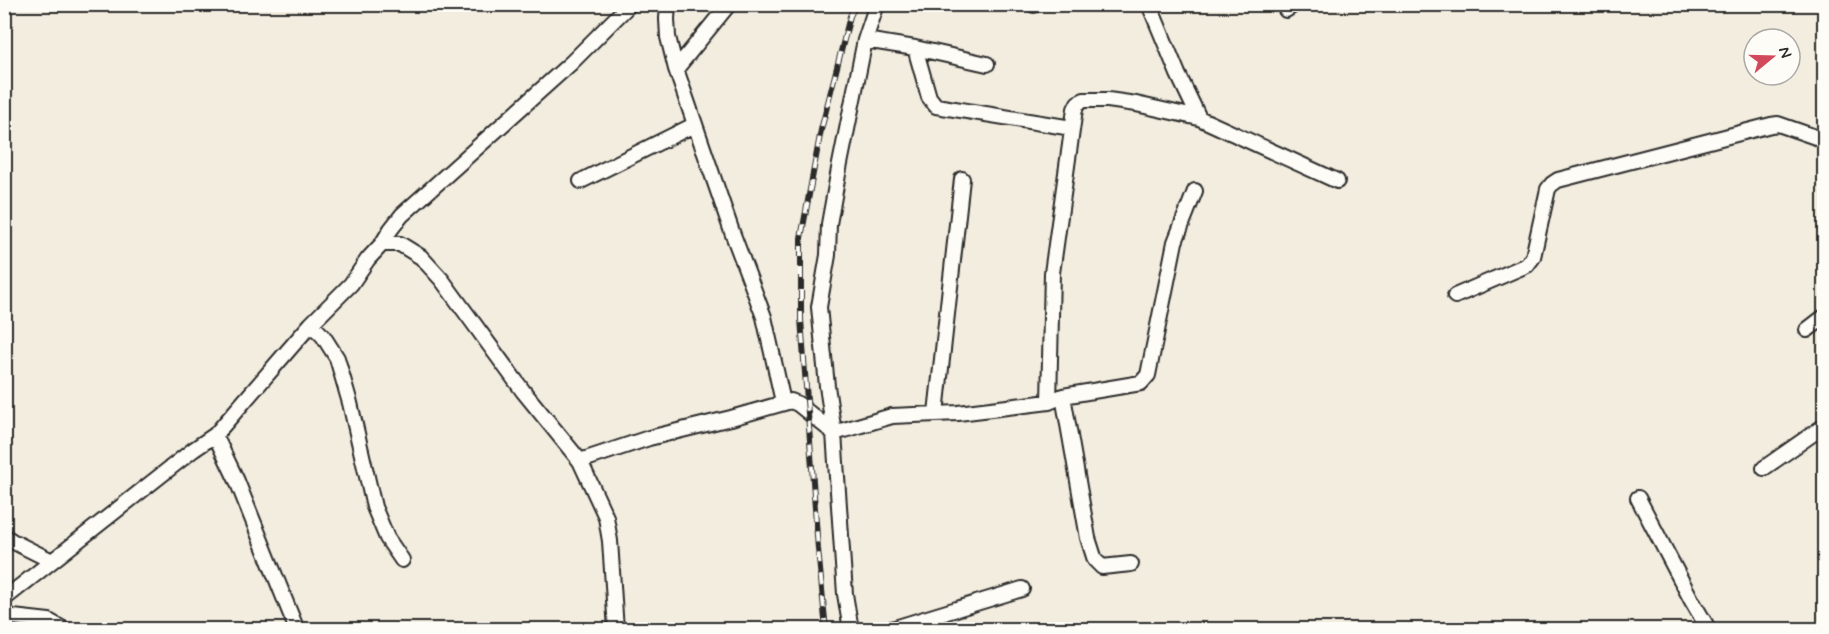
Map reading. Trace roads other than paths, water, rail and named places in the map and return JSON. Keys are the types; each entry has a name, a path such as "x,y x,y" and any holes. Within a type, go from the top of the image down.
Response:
{"street":[{"path":"4,599 215,435 311,324 351,284 402,215 571,63 630,4"},
{"path":"668,4 668,37 676,69 764,317 783,402"},
{"path":"676,69 729,4"},
{"path":"850,630 845,594 834,433 826,386 819,307 837,180 865,40 877,4"},
{"path":"1149,4 1199,118"},
{"path":"865,40 915,48 987,64"},
{"path":"915,48 929,97 936,106 1072,128"},
{"path":"1049,402 1052,273 1072,128 1078,103 1089,99 1136,104 1199,118 1337,181"},
{"path":"1455,296 1527,265 1533,257 1548,189 1558,180 1771,125 1778,124 1824,140"},
{"path":"580,181 694,125"},
{"path":"936,413 962,179"},
{"path":"834,433 892,416 958,413 1049,402 1063,396 1136,384 1146,380 1175,242 1195,191"},
{"path":"382,244 400,244 421,257 442,280 523,391 580,461 606,517 610,541 616,630"},
{"path":"1807,330 1824,317"},
{"path":"311,324 323,336 337,358 374,507 387,538 402,561"},
{"path":"1063,396 1088,538 1095,560 1102,567 1131,564"},
{"path":"580,461 649,438 791,401 834,433"},
{"path":"1764,468 1824,426"},
{"path":"215,435 237,481 297,630"},
{"path":"1638,498 1709,630"},
{"path":"4,536 52,561"},
{"path":"888,630 1022,589"},
{"path":"4,616 49,621 65,630"}],"railway":[{"path":"826,630 801,319 801,238 821,130 850,16 856,4"}]}
